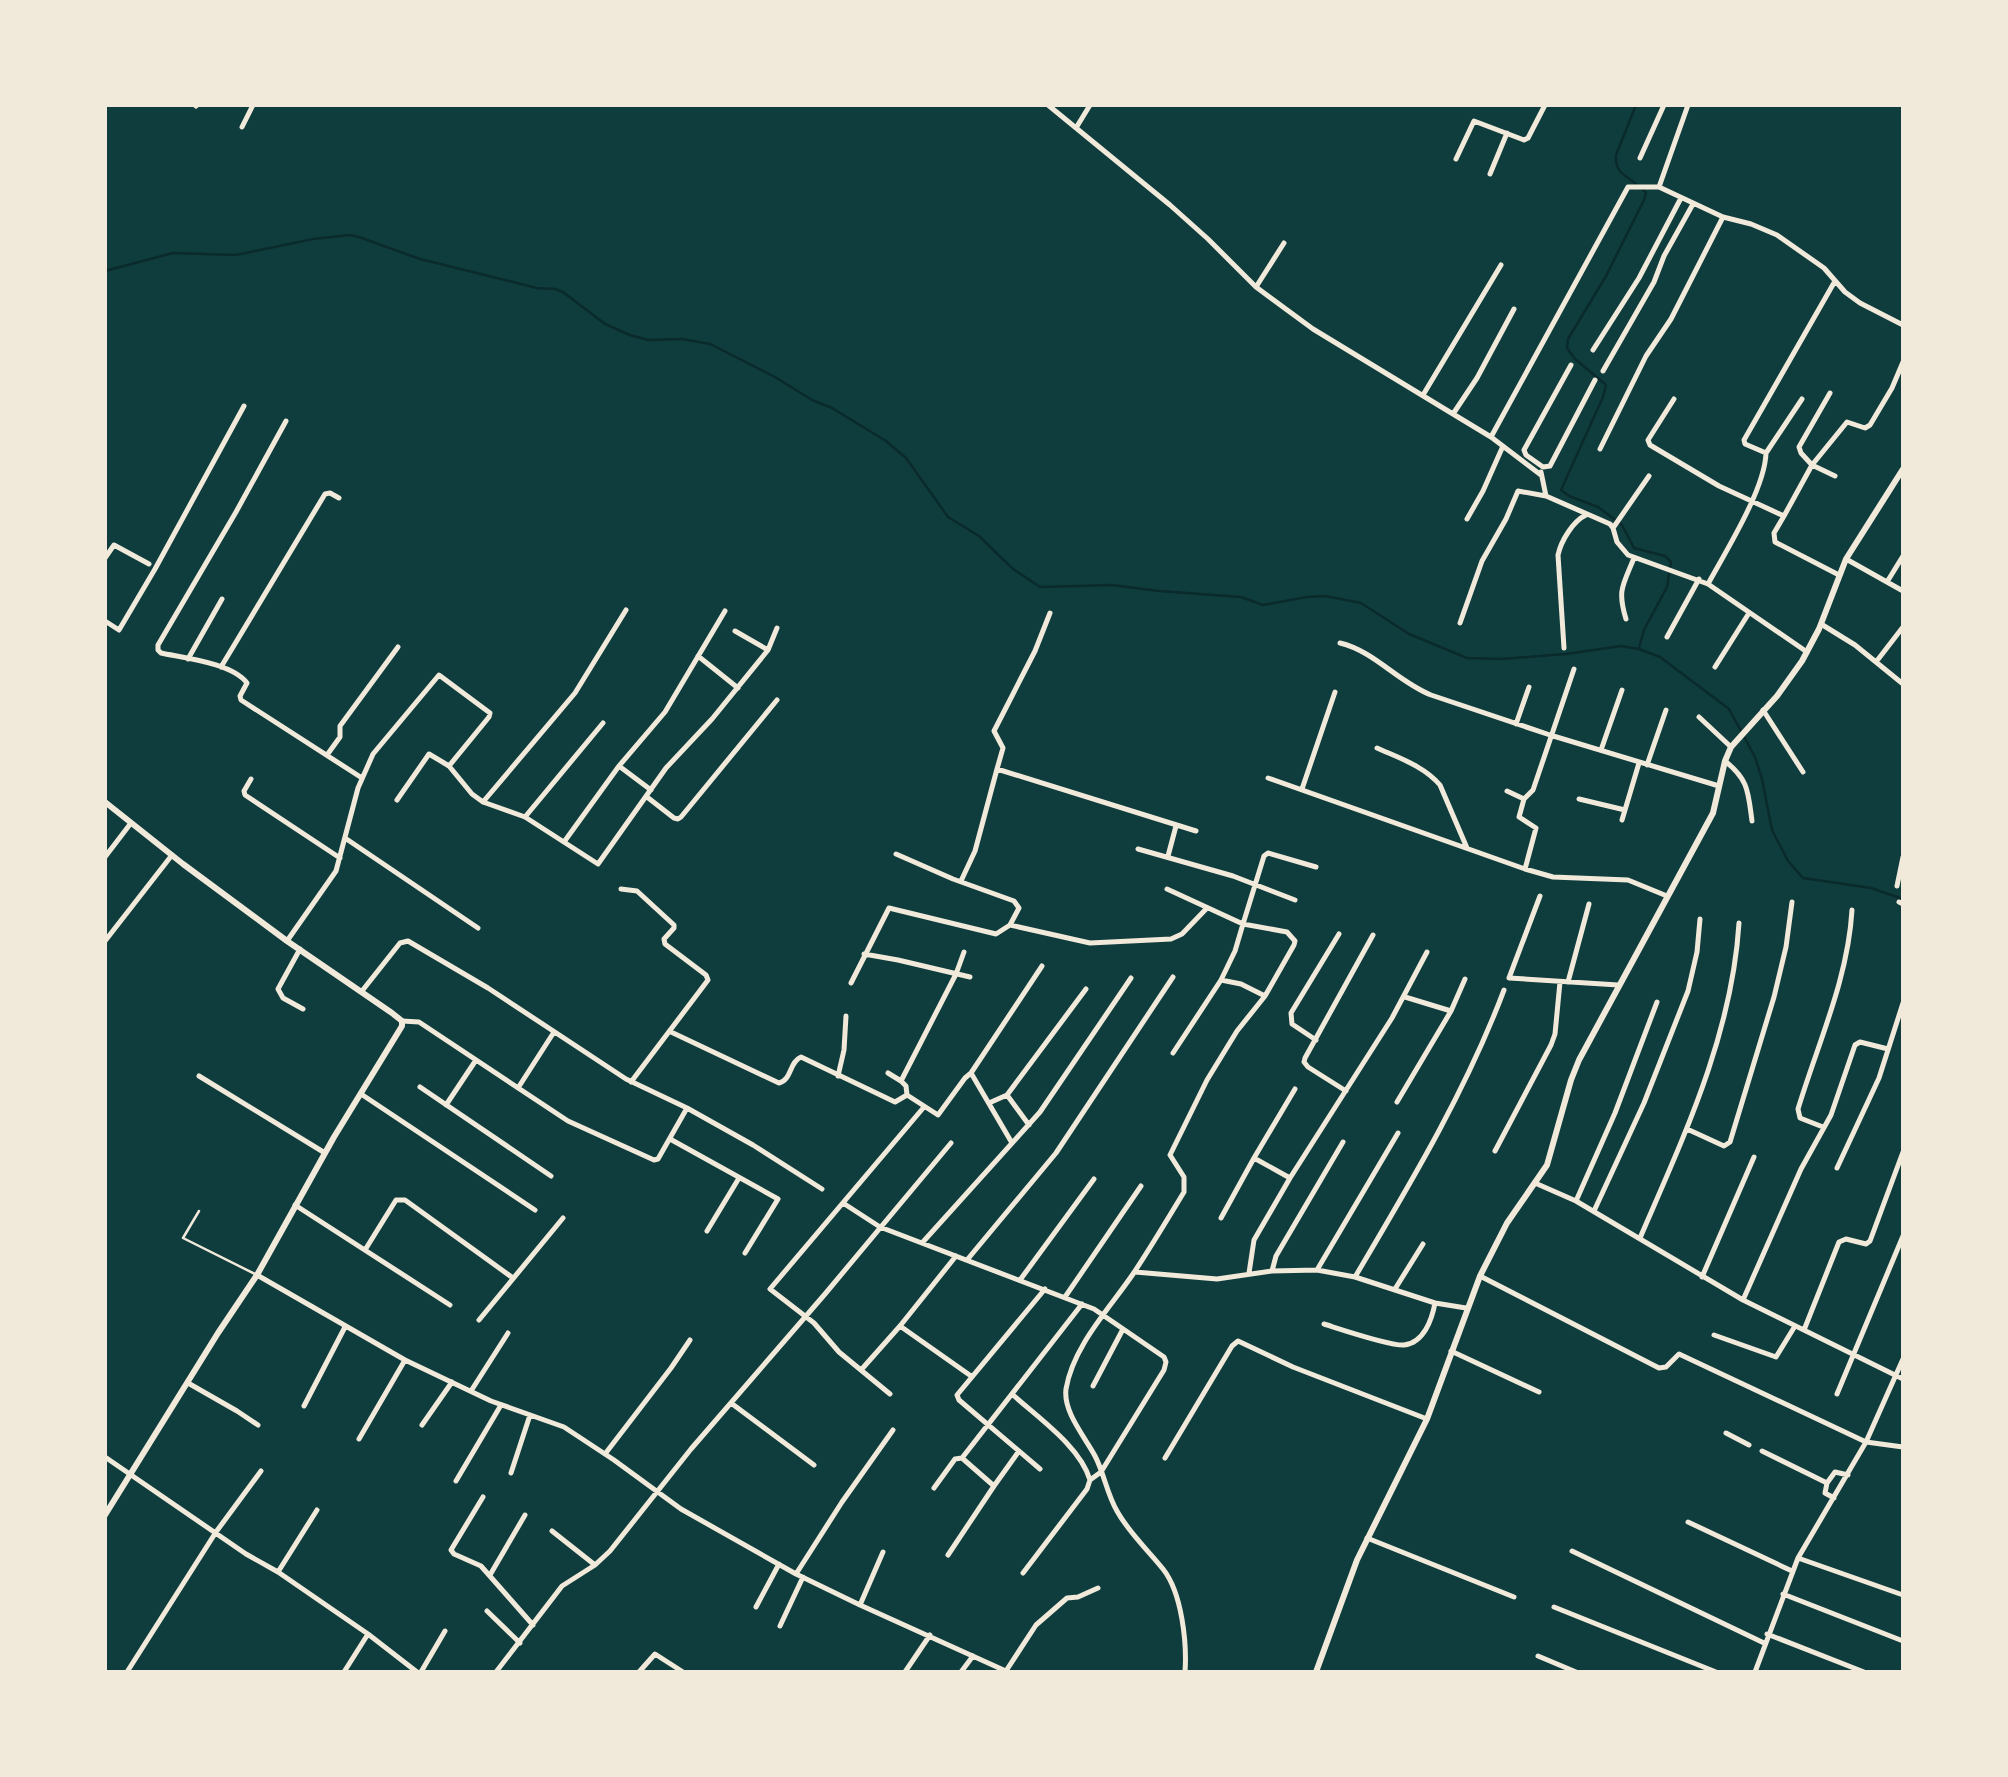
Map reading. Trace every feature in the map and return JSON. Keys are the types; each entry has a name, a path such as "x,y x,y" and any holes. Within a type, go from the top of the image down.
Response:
{"street":[{"path":"242,127 253,105"},
{"path":"1048,105 1170,205 1255,287 1312,329 1491,437 1541,475"},
{"path":"1076,128 1090,105"},
{"path":"1456,159 1474,121 1526,139 1545,105"},
{"path":"1640,158 1664,105"},
{"path":"1659,187 1688,105"},
{"path":"1490,174 1507,133"},
{"path":"1491,437 1627,189 1659,187 1723,217 1751,224 1777,235 1814,260 1860,303 1903,325"},
{"path":"1593,350 1639,278 1681,198"},
{"path":"1603,371 1644,300 1664,256 1693,204"},
{"path":"1601,449 1646,356 1671,319 1723,217"},
{"path":"1255,287 1283,243"},
{"path":"1423,395 1501,265"},
{"path":"1766,453 1745,444 1744,440 1835,281"},
{"path":"1453,414 1477,378 1514,309"},
{"path":"1839,575 1775,542 1774,533 1812,465 1847,422 1865,428 1870,425 1892,388 1903,362"},
{"path":"1571,365 1524,450 1526,455 1542,467 1550,466 1595,380"},
{"path":"1829,393 1800,447 1801,453 1812,465 1835,476"},
{"path":"1674,398 1648,440 1650,445 1719,486 1784,516"},
{"path":"1708,584 1752,501 1766,463 1766,453 1802,399"},
{"path":"105,621 119,630 244,405"},
{"path":"286,421 158,645 158,650 161,653 221,667 246,681 240,696 244,702 362,778"},
{"path":"1467,519 1503,446"},
{"path":"1542,467 1546,496"},
{"path":"1316,1672 1357,1560 1427,1419 1480,1276 1507,1223 1547,1165 1575,1070 1618,985 1713,813 1725,761 1731,747 1785,686 1807,652 1846,559 1903,469"},
{"path":"1613,528 1648,476"},
{"path":"1460,623 1482,561 1506,519 1518,491 1546,496 1613,528 1620,547 1634,558 1699,579 1807,652"},
{"path":"221,667 326,494 330,493 339,498"},
{"path":"1564,648 1558,555 1563,541 1580,518 1586,515"},
{"path":"105,558 114,545 149,564"},
{"path":"1887,582 1903,555"},
{"path":"1626,619 1621,593 1634,558"},
{"path":"1846,559 1903,591"},
{"path":"1667,637 1699,579"},
{"path":"188,659 222,599"},
{"path":"483,802 575,692 626,610"},
{"path":"564,842 619,766 665,712 725,611"},
{"path":"961,881 975,851 1003,748 995,731 1035,651 1050,613"},
{"path":"1715,667 1749,613"},
{"path":"1821,624 1855,645 1903,684"},
{"path":"1876,662 1903,627"},
{"path":"397,800 426,755 432,755 449,766 463,785 483,802 525,817 598,864 666,768 738,688 768,649 777,628"},
{"path":"735,631 768,649"},
{"path":"1340,643 1360,650 1422,691 1550,735 1719,786"},
{"path":"327,755 339,738 340,726 398,648"},
{"path":"698,656 738,688"},
{"path":"1525,869 1536,831 1533,825 1519,817 1524,799 1532,793 1574,670"},
{"path":"287,941 332,877 340,858 362,778 376,748 439,675 490,713 449,766"},
{"path":"1516,724 1529,687"},
{"path":"1601,750 1622,690"},
{"path":"1302,789 1335,692"},
{"path":"647,797 674,818 681,817 777,700"},
{"path":"1647,765 1666,710"},
{"path":"1763,710 1803,772"},
{"path":"1699,717 1731,747"},
{"path":"525,817 603,723"},
{"path":"1377,748 1421,768 1434,778 1440,785 1467,848"},
{"path":"1725,761 1744,778 1752,821"},
{"path":"1622,820 1639,763"},
{"path":"619,766 651,790"},
{"path":"997,769 1196,831"},
{"path":"1268,778 1525,869 1553,877 1628,880 1667,896"},
{"path":"251,779 244,791 245,795 340,858"},
{"path":"1507,791 1524,799"},
{"path":"1579,799 1625,810"},
{"path":"105,802 287,941 402,1021 419,1022 568,1121 654,1160 658,1159 687,1108"},
{"path":"105,857 131,823"},
{"path":"1168,856 1176,825"},
{"path":"345,838 478,928"},
{"path":"1138,849 1168,856 1295,900"},
{"path":"1173,1053 1221,980 1235,951 1266,853 1316,867"},
{"path":"851,983 889,908 990,933 1001,931 1010,925 1018,908 1017,903 896,854"},
{"path":"105,941 172,855"},
{"path":"1897,886 1903,857"},
{"path":"621,889 637,891 674,925 664,939 665,944 708,976 708,982 631,1082"},
{"path":"1167,889 1243,924 1287,932 1295,941 1265,996 1237,1031 1207,1080 1170,1155 1184,1178 1184,1192 1076,1362 1066,1391 1070,1411 1097,1458 1121,1518 1163,1568 1176,1593 1180,1607 1185,1672"},
{"path":"1540,896 1509,978 1618,985"},
{"path":"1688,1129 1724,1146 1731,1140 1774,997 1786,947 1792,902"},
{"path":"1568,982 1589,904"},
{"path":"1010,925 1090,943 1171,939 1182,934 1207,908"},
{"path":"1823,1127 1800,1118 1798,1109 1833,1008 1851,933 1852,910"},
{"path":"1594,1211 1644,1103 1688,991 1697,953 1700,919"},
{"path":"1640,1238 1688,1129 1728,1006 1737,956 1739,923"},
{"path":"1316,1040 1292,1024 1291,1013 1339,934"},
{"path":"1346,1091 1304,1062 1373,935"},
{"path":"362,991 402,940 408,941 448,963 631,1082 687,1108 822,1189"},
{"path":"300,949 278,989 283,998 303,1009"},
{"path":"901,1081 956,974 964,952"},
{"path":"1249,1273 1254,1240 1290,1178 1405,997 1427,952"},
{"path":"864,954 970,977"},
{"path":"888,1073 906,1086 907,1095 938,1115 971,1073 1042,966"},
{"path":"967,1260 1056,1153 1173,977"},
{"path":"922,1243 1029,1125 1131,978"},
{"path":"1397,1102 1451,1011 1465,979"},
{"path":"1221,980 1241,984 1265,996"},
{"path":"1495,1151 1551,1045 1555,1034 1560,982"},
{"path":"989,1103 1007,1095 1086,989"},
{"path":"1355,1277 1404,1196 1457,1098 1485,1042 1504,990"},
{"path":"1405,997 1451,1011"},
{"path":"1576,1201 1615,1113 1657,1002"},
{"path":"1837,1168 1863,1114 1903,1003"},
{"path":"838,1076 844,1050 846,1016"},
{"path":"105,1515 257,1275 325,1153 401,1032 402,1021"},
{"path":"518,1088 554,1032"},
{"path":"671,1032 779,1083 786,1080 794,1062 801,1057 895,1102 907,1095"},
{"path":"1743,1300 1801,1170 1831,1115 1855,1045 1860,1042 1888,1049"},
{"path":"446,1105 476,1060"},
{"path":"971,1073 1012,1143"},
{"path":"199,1076 325,1153"},
{"path":"420,1087 551,1176"},
{"path":"1221,1218 1295,1089"},
{"path":"360,1094 535,1210"},
{"path":"1007,1095 1029,1125"},
{"path":"890,1394 839,1352 805,1316 770,1289 924,1107"},
{"path":"1317,1270 1398,1133"},
{"path":"670,1139 778,1199 745,1253"},
{"path":"1272,1270 1276,1256 1343,1142"},
{"path":"496,1672 562,1586 595,1565 610,1551 656,1492 951,1143"},
{"path":"1804,1330 1839,1242 1846,1239 1866,1244 1870,1241 1903,1152"},
{"path":"1702,1277 1754,1157"},
{"path":"1254,1158 1290,1178"},
{"path":"707,1231 739,1178"},
{"path":"1020,1280 1094,1180"},
{"path":"1535,1183 1594,1211 1743,1300 1900,1377"},
{"path":"1065,1297 1141,1186"},
{"path":"365,1250 396,1200 405,1200 513,1278"},
{"path":"844,1203 880,1227 1105,1314 1159,1352 1166,1362 1164,1370 1101,1472 1090,1480 1087,1489 1023,1573"},
{"path":"295,1205 450,1305"},
{"path":"479,1320 563,1218"},
{"path":"1838,1394 1903,1236"},
{"path":"1395,1289 1423,1244"},
{"path":"861,1370 956,1256"},
{"path":"1135,1272 1217,1279 1272,1270 1317,1270 1355,1277 1435,1303 1466,1308"},
{"path":"257,1275 405,1360 501,1405 564,1427 681,1509 796,1574 1007,1671 1036,1625 1067,1598 1078,1597 1098,1588"},
{"path":"1480,1276 1659,1368 1666,1367 1679,1354 1866,1442 1903,1447"},
{"path":"1040,1469 957,1398 958,1392 1045,1289"},
{"path":"1324,1324 1405,1345 1424,1333 1435,1303"},
{"path":"934,1488 955,1459 962,1458 989,1425 1082,1304"},
{"path":"304,1406 345,1326"},
{"path":"900,1326 971,1376"},
{"path":"1714,1335 1776,1357 1795,1326"},
{"path":"1093,1386 1123,1329"},
{"path":"471,1391 508,1333"},
{"path":"605,1454 690,1340"},
{"path":"1165,1458 1237,1340 1293,1367 1427,1419"},
{"path":"1451,1351 1539,1392"},
{"path":"1755,1672 1767,1634 1798,1558 1866,1442 1900,1377 1903,1359"},
{"path":"359,1439 405,1360"},
{"path":"422,1425 452,1382"},
{"path":"188,1383 258,1425"},
{"path":"1012,1394 1056,1432 1076,1455 1090,1480"},
{"path":"731,1403 814,1465"},
{"path":"456,1481 501,1405"},
{"path":"512,1473 530,1415"},
{"path":"796,1574 893,1430"},
{"path":"1726,1433 1749,1445"},
{"path":"948,1555 1019,1451"},
{"path":"1762,1451 1827,1483"},
{"path":"105,1457 246,1554 278,1572 419,1672 445,1631"},
{"path":"962,1458 994,1486"},
{"path":"127,1672 216,1532 261,1471"},
{"path":"1834,1498 1825,1493 1827,1483 1835,1472 1848,1475"},
{"path":"483,1497 451,1550 454,1554 476,1563 490,1575 533,1625"},
{"path":"278,1572 317,1510"},
{"path":"490,1575 525,1515"},
{"path":"1688,1522 1792,1571"},
{"path":"552,1531 595,1565"},
{"path":"1367,1538 1514,1597"},
{"path":"1572,1551 1764,1643"},
{"path":"860,1605 883,1552"},
{"path":"1798,1558 1903,1595"},
{"path":"756,1607 779,1564"},
{"path":"780,1626 803,1577"},
{"path":"1783,1594 1903,1641"},
{"path":"1555,1607 1716,1672"},
{"path":"487,1611 520,1643"},
{"path":"344,1672 368,1634"},
{"path":"1767,1634 1864,1672"},
{"path":"905,1672 930,1635"},
{"path":"639,1672 654,1654 683,1672"},
{"path":"961,1672 974,1656"},
{"path":"1538,1656 1576,1672"}],"lane":[{"path":"199,1211 183,1238 257,1275"}],"waterway":[{"path":"1636,105 1616,155 1616,162 1621,172 1646,193 1606,276 1568,339 1567,348 1575,359 1606,385 1561,490 1569,496 1598,507 1622,525 1634,548 1665,556 1671,562 1667,587 1644,630 1639,648"},
{"path":"105,271 173,253 236,255 313,239 350,235 359,237 420,259 537,288 555,289 563,292 605,324 630,335 648,340 682,339 710,344 775,377 886,441 906,458 948,517 979,536 1013,569 1040,587 1112,585 1241,597 1263,605 1325,596 1361,603 1409,634 1467,658 1501,659 1566,654 1621,646 1639,649 1660,657 1729,709 1755,757 1772,830 1788,861 1803,878 1871,888 1903,899"}]}
